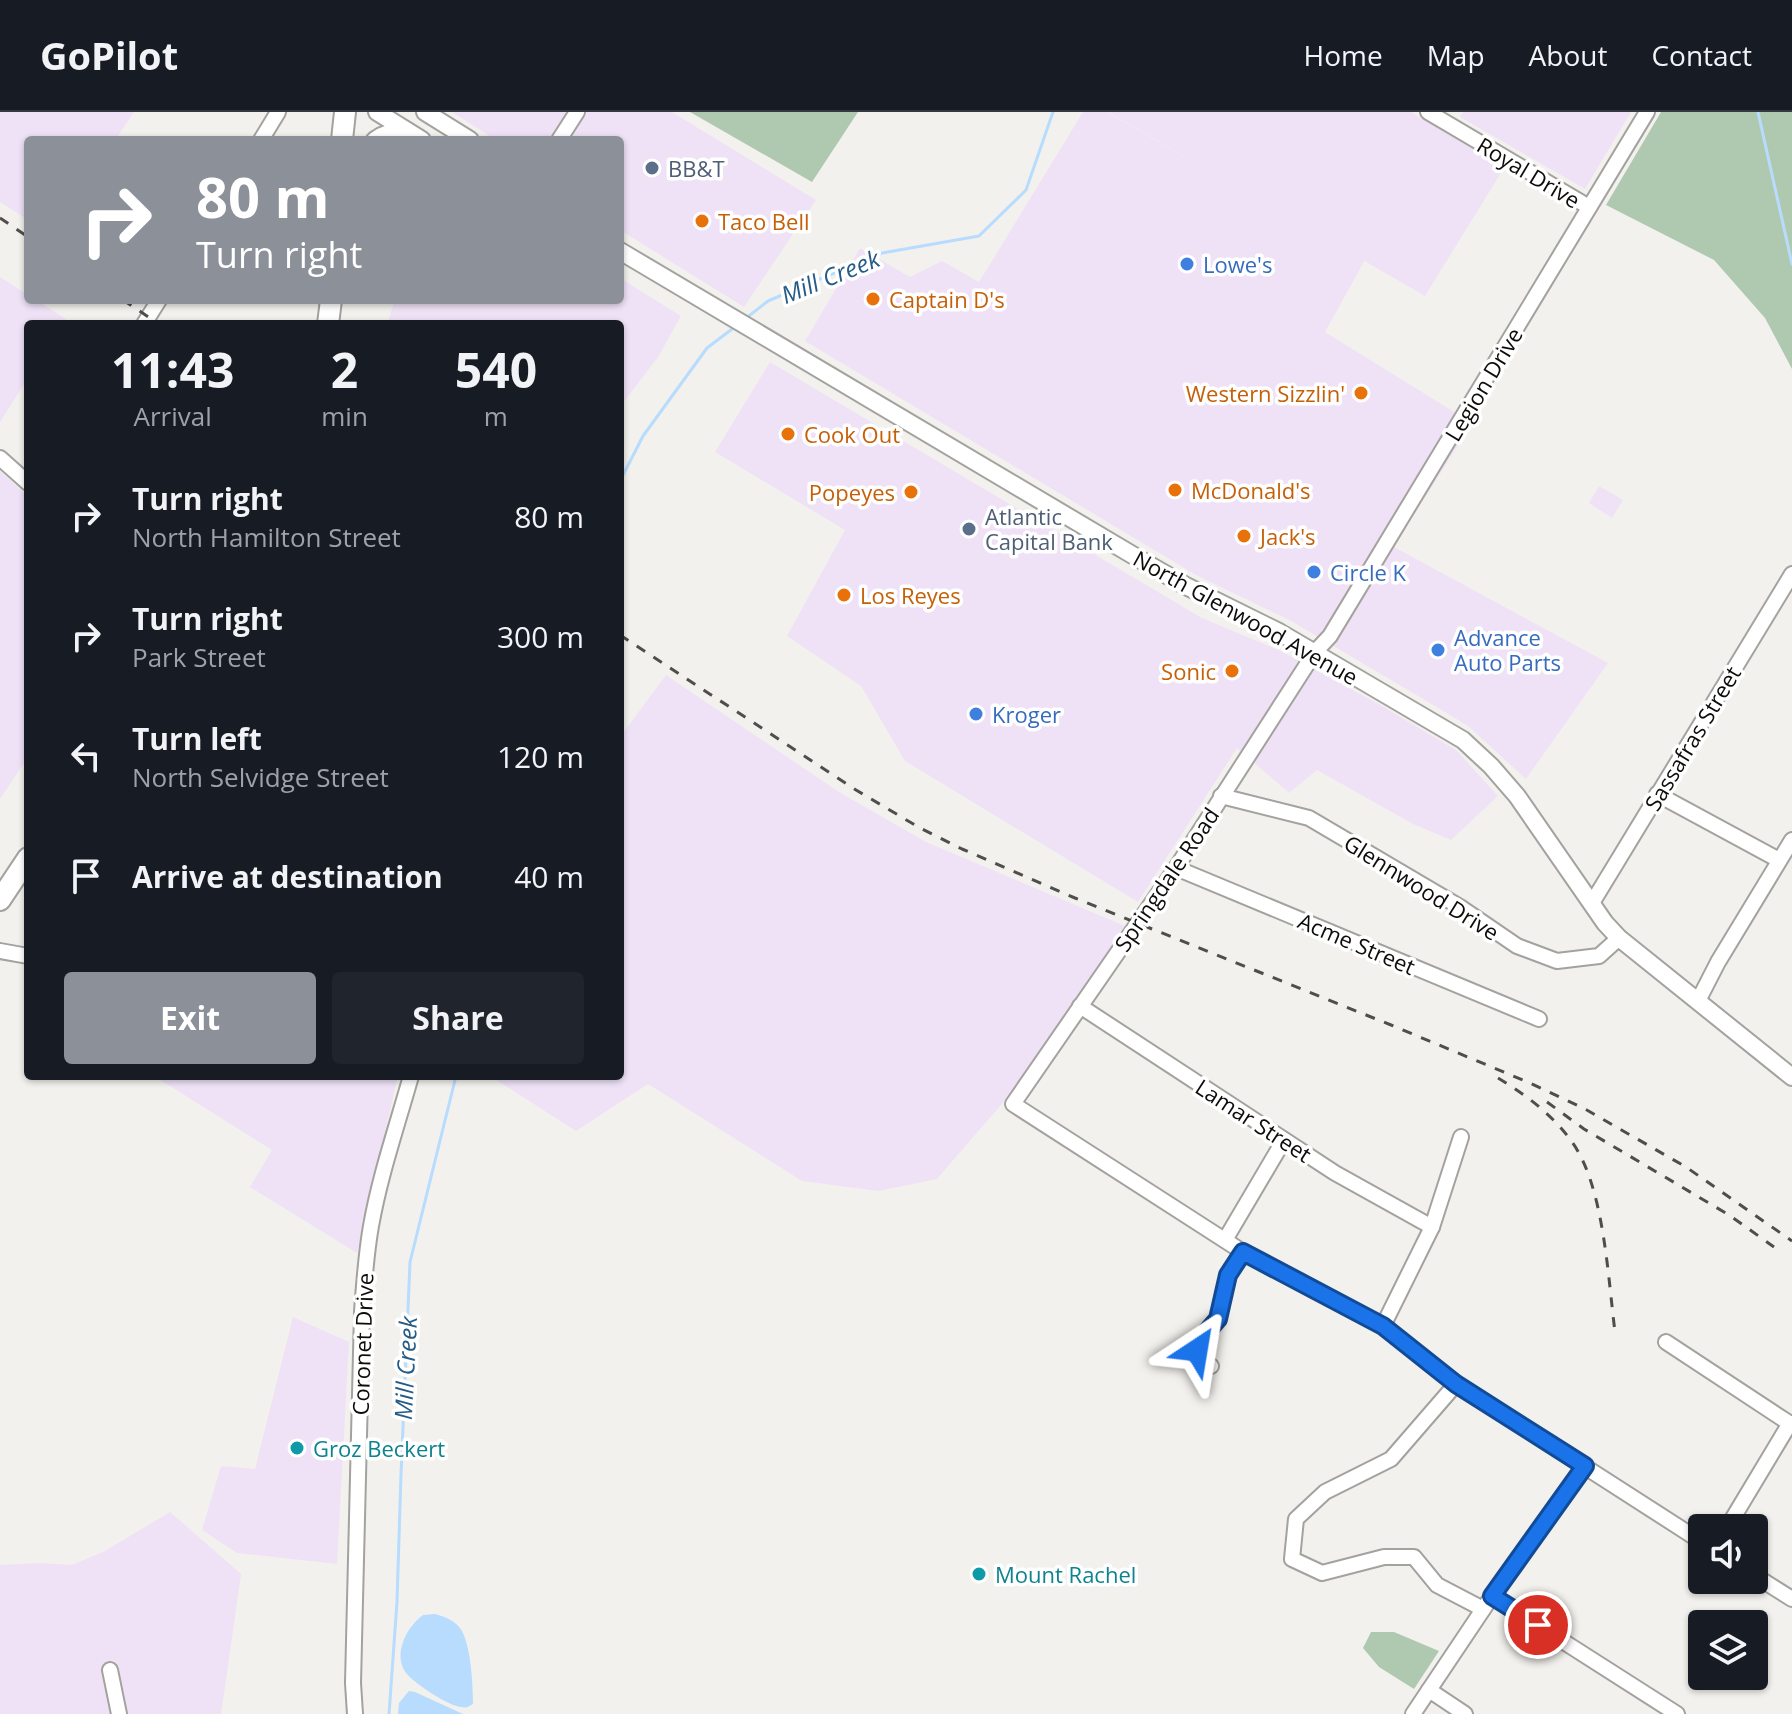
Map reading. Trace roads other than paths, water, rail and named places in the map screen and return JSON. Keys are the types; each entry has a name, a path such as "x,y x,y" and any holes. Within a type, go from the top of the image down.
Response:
{"highway":[{"path":"342,136 345,112"},
{"path":"0,900 24,864"}],"main road":[{"path":"377,112 414,136"},
{"path":"425,112 464,136"},
{"path":"380,136 398,130 414,136"},
{"name":"North Glenwood Avenue","path":"624,253 1155,568 1315,652 1463,740 1517,796 1605,923 1619,938 1792,1077"}],"street":[{"path":"263,136 278,112"},
{"path":"562,136 577,112"},
{"name":"Royal Drive","path":"1428,112 1589,207"},
{"name":"Legion Drive","path":"1315,652 1336,628 1647,112"},
{"path":"0,458 24,479"},
{"name":"Sassafras Street","path":"1592,903 1792,574"},
{"name":"Springdale Road","path":"1225,1240 1013,1104 1176,868 1315,652"},
{"path":"1657,794 1779,860"},
{"name":"Glennwood Drive","path":"1221,796 1309,818 1460,907 1517,946 1557,961 1599,956 1619,938"},
{"path":"1698,1001 1792,840"},
{"name":"Acme Street","path":"1176,868 1539,1019"},
{"path":"0,951 24,955"},
{"name":"Lamar Street","path":"1080,1006 1335,1173 1432,1227"},
{"name":"Coronet Drive","path":"355,1714 354,1637 365,1275 379,1188 410,1080"},
{"path":"1383,1326 1432,1227 1461,1137"},
{"path":"1284,1140 1225,1240 1383,1326 1456,1384 1688,1533"},
{"path":"1211,1366 1201,1361 1197,1350 1199,1341 1218,1319 1228,1275 1243,1252"},
{"path":"1666,1342 1791,1424 1736,1514"},
{"path":"1456,1384 1391,1459 1325,1492 1296,1519 1292,1559 1322,1573 1384,1557 1414,1557 1437,1585 1483,1609"},
{"path":"1413,1714 1585,1466"},
{"path":"1768,1584 1792,1599"},
{"path":"1492,1596 1677,1714"},
{"path":"110,1670 119,1714"},
{"path":"1429,1690 1465,1714"}],"water":[{"path":"435,1614 454,1622 465,1638 473,1696 473,1704 467,1707 455,1706 430,1692 408,1675 401,1662 404,1639 412,1625 423,1615"},
{"path":"409,1691 463,1714 398,1714 399,1703"}],"waterway":[{"name":"Mill Creek","path":"745,319 768,301 882,253 979,236 1026,190 1053,112"},
{"path":"1758,112 1792,264"},
{"name":"Mill Creek","path":"624,473 643,436 707,348 736,326"},
{"name":"Mill Creek","path":"389,1714 397,1602 410,1262 455,1080"}],"railway":[{"path":"0,218 24,234"},
{"path":"129,304 153,320"},
{"path":"624,638 856,790 920,828 1075,898 1391,1025 1585,1109 1686,1167 1792,1241"},
{"path":"1498,1078 1548,1114 1565,1132 1583,1161 1603,1233 1615,1332"},
{"path":"1547,1102 1584,1129 1729,1215 1774,1247"}],"place":[{"name":"BB&T","path":"652,168"},
{"name":"Taco Bell","path":"702,221"},
{"name":"Lowe's","path":"1187,264"},
{"name":"Captain D's","path":"873,299"},
{"name":"Western Sizzlin'","path":"1361,393"},
{"name":"Cook Out","path":"788,434"},
{"name":"McDonald's","path":"1175,490"},
{"name":"Popeyes","path":"911,492"},
{"name":"Atlantic Capital Bank","path":"969,529"},
{"name":"Jack's","path":"1244,536"},
{"name":"Circle K","path":"1314,572"},
{"name":"Los Reyes","path":"844,595"},
{"name":"Advance Auto Parts","path":"1438,650"},
{"name":"Sonic","path":"1232,671"},
{"name":"Kroger","path":"976,714"},
{"name":"Groz Beckert","path":"297,1448"},
{"name":"Mount Rachel","path":"979,1574"}]}
